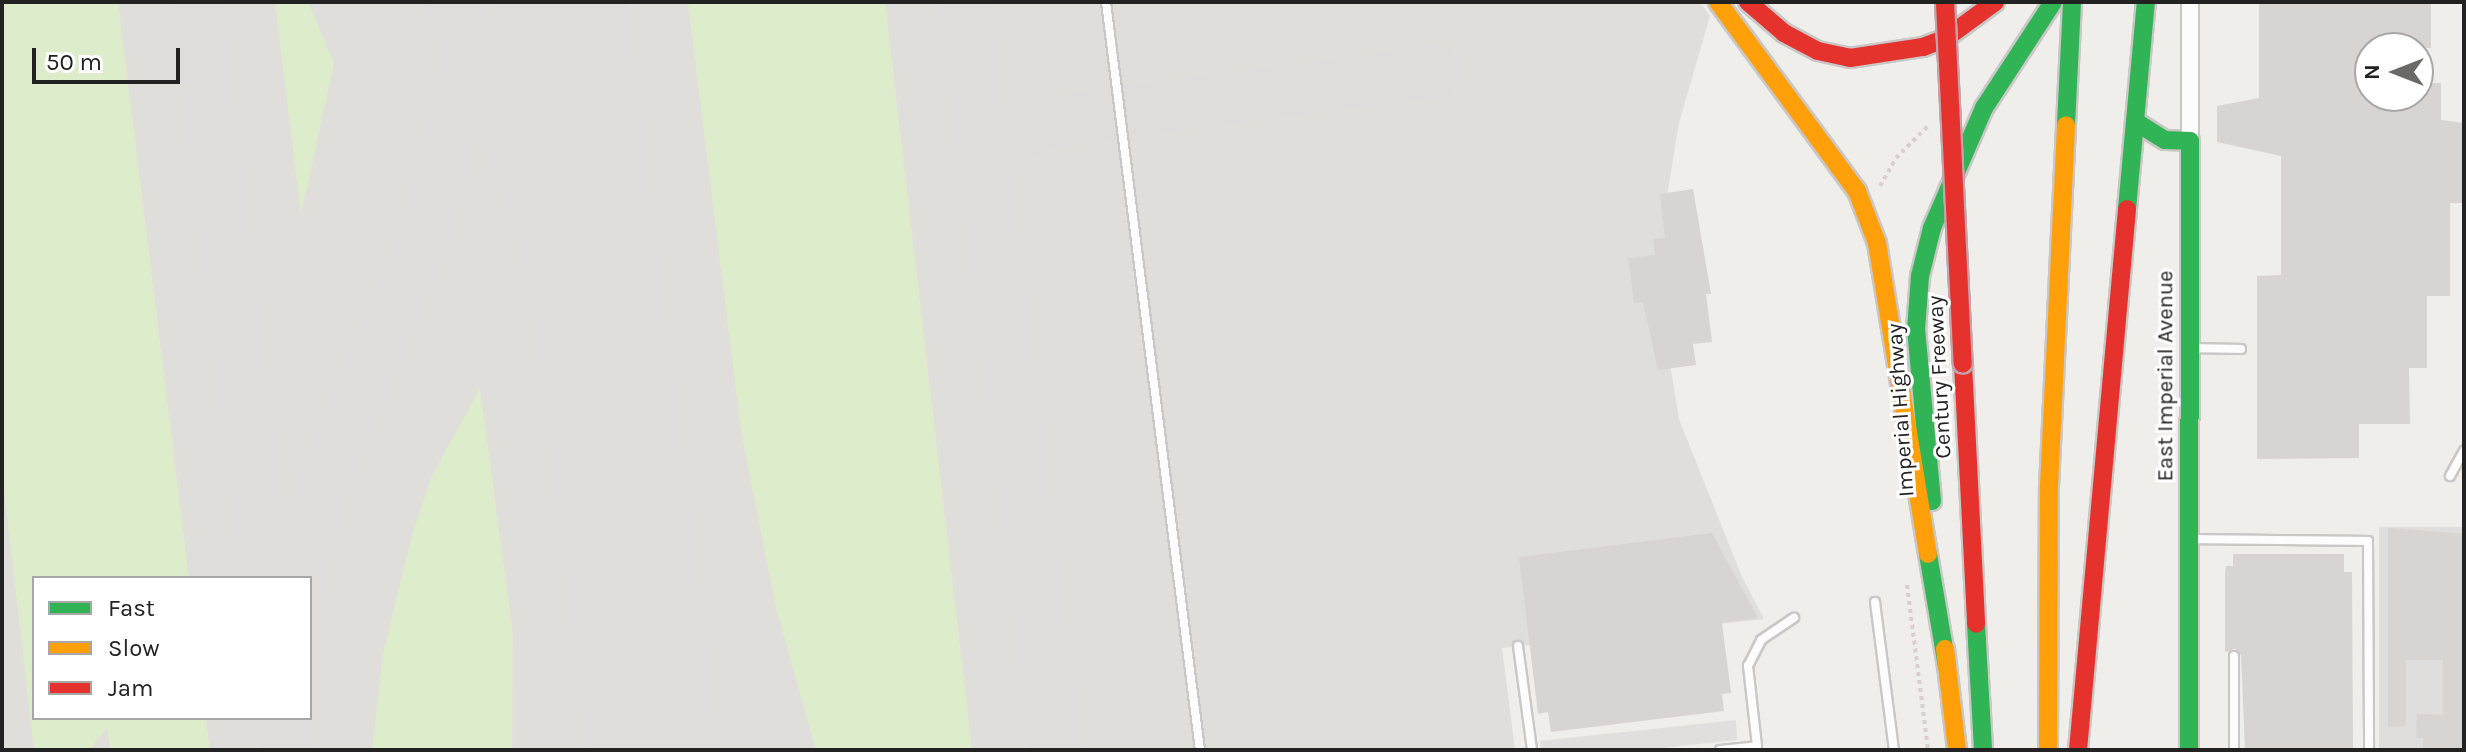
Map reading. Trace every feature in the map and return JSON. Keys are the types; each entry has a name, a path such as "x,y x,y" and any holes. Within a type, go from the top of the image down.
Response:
{"main road":[{"path":"1718,2 1857,191 1877,243 1947,666"},
{"path":"1748,2 1784,33 1818,51 1850,58 1923,47 1946,38 1995,2"},
{"name":"Century Freeway","path":"1945,2 1983,750"},
{"name":"Imperial Highway","path":"1957,750 1916,330 1920,276 1932,228 1984,108 2053,2"},
{"path":"2048,750 2049,487 2072,2"},
{"path":"2078,750 2146,2"},
{"path":"2136,122 2152,135 2190,141"},
{"name":"East Imperial Avenue","path":"2189,750 2190,141"}],"street":[{"name":"East Imperial Avenue","path":"2190,2 2190,141"}],"lane":[{"path":"1106,2 1200,750"},
{"path":"2190,348 2241,349"},
{"path":"2450,476 2464,451"},
{"path":"2189,539 2368,541 2369,750"},
{"path":"1875,602 1894,750"},
{"path":"1720,750 1757,746 1748,666 1761,640 1794,618"},
{"path":"1518,646 1532,750"},
{"path":"2234,656 2234,750"}],"shaded area":[{"path":"2,2 1700,2 1710,16 1679,123 1667,196 1677,280 1657,284 1679,419 1742,577 1764,619 1502,648 1515,750 2,750"},
{"path":"2379,527 2464,527 2464,750 2379,750"},
{"path":"1736,720 1737,740 1643,750 1541,750 1540,741"}],"green space":[{"path":"2,2 118,2 189,576 32,576 32,720 206,720 210,750 110,750 107,727 90,750 34,750 2,471"},
{"path":"275,2 308,2 334,63 301,215"},
{"path":"688,2 885,2 972,750 816,750 776,608 741,431"},
{"path":"480,388 513,635 512,750 372,750 383,654 412,535 431,478"}],"building":[{"path":"2259,2 2431,2 2431,32 2354,32 2354,112 2434,112 2434,83 2441,83 2441,120 2464,123 2464,203 2450,203 2450,296 2427,296 2427,368 2409,368 2410,424 2359,424 2359,458 2257,459 2257,276 2281,275 2281,156 2217,142 2217,106 2259,98"},
{"path":"1693,189 1711,294 1706,294 1712,342 1693,344 1696,365 1658,370 1643,302 1634,303 1628,258 1655,255 1653,239 1665,238 1660,194"},
{"path":"2388,528 2464,534 2464,749 2423,749 2423,738 2416,738 2417,714 2443,715 2443,660 2406,660 2406,726 2388,727"},
{"path":"1712,533 1758,618 1722,623 1731,693 1722,694 1724,711 1551,732 1548,712 1538,714 1519,557"},
{"path":"2233,554 2344,554 2344,572 2352,572 2353,750 2245,750 2241,655 2235,649 2225,652 2225,573 2226,566 2233,566"}],"taxiway":[{"path":"196,2 266,576"},
{"path":"451,2 529,187 569,329 642,663"},
{"path":"964,2 1056,750"},
{"path":"301,576 326,475 425,235 473,38"},
{"path":"987,191 994,165 1010,141 1043,123 1436,71"},
{"path":"655,615 690,750"},
{"path":"623,622 627,750"},
{"path":"283,720 287,750"}],"runway":[{"path":"561,2 653,750"}],"traffic: fast":[{"path":"1932,501 1916,330 1920,276 1932,228 1984,108 2053,2"},
{"path":"2066,125 2072,2"},
{"path":"2127,209 2146,2"},
{"path":"2136,122 2165,140 2190,141"},
{"path":"2189,750 2190,141"},
{"path":"1928,554 1947,666"},
{"path":"1976,624 1983,750"}],"traffic: slow":[{"path":"1718,2 1857,191 1877,243 1928,554"},
{"path":"2048,750 2049,487 2066,125"},
{"path":"1945,649 1957,750"}],"traffic: jam":[{"path":"1748,2 1784,33 1818,51 1850,58 1923,47 1946,38 1995,2"},
{"path":"1945,2 1963,364"},
{"path":"2078,750 2127,209"},
{"path":"1963,364 1976,624"}]}
